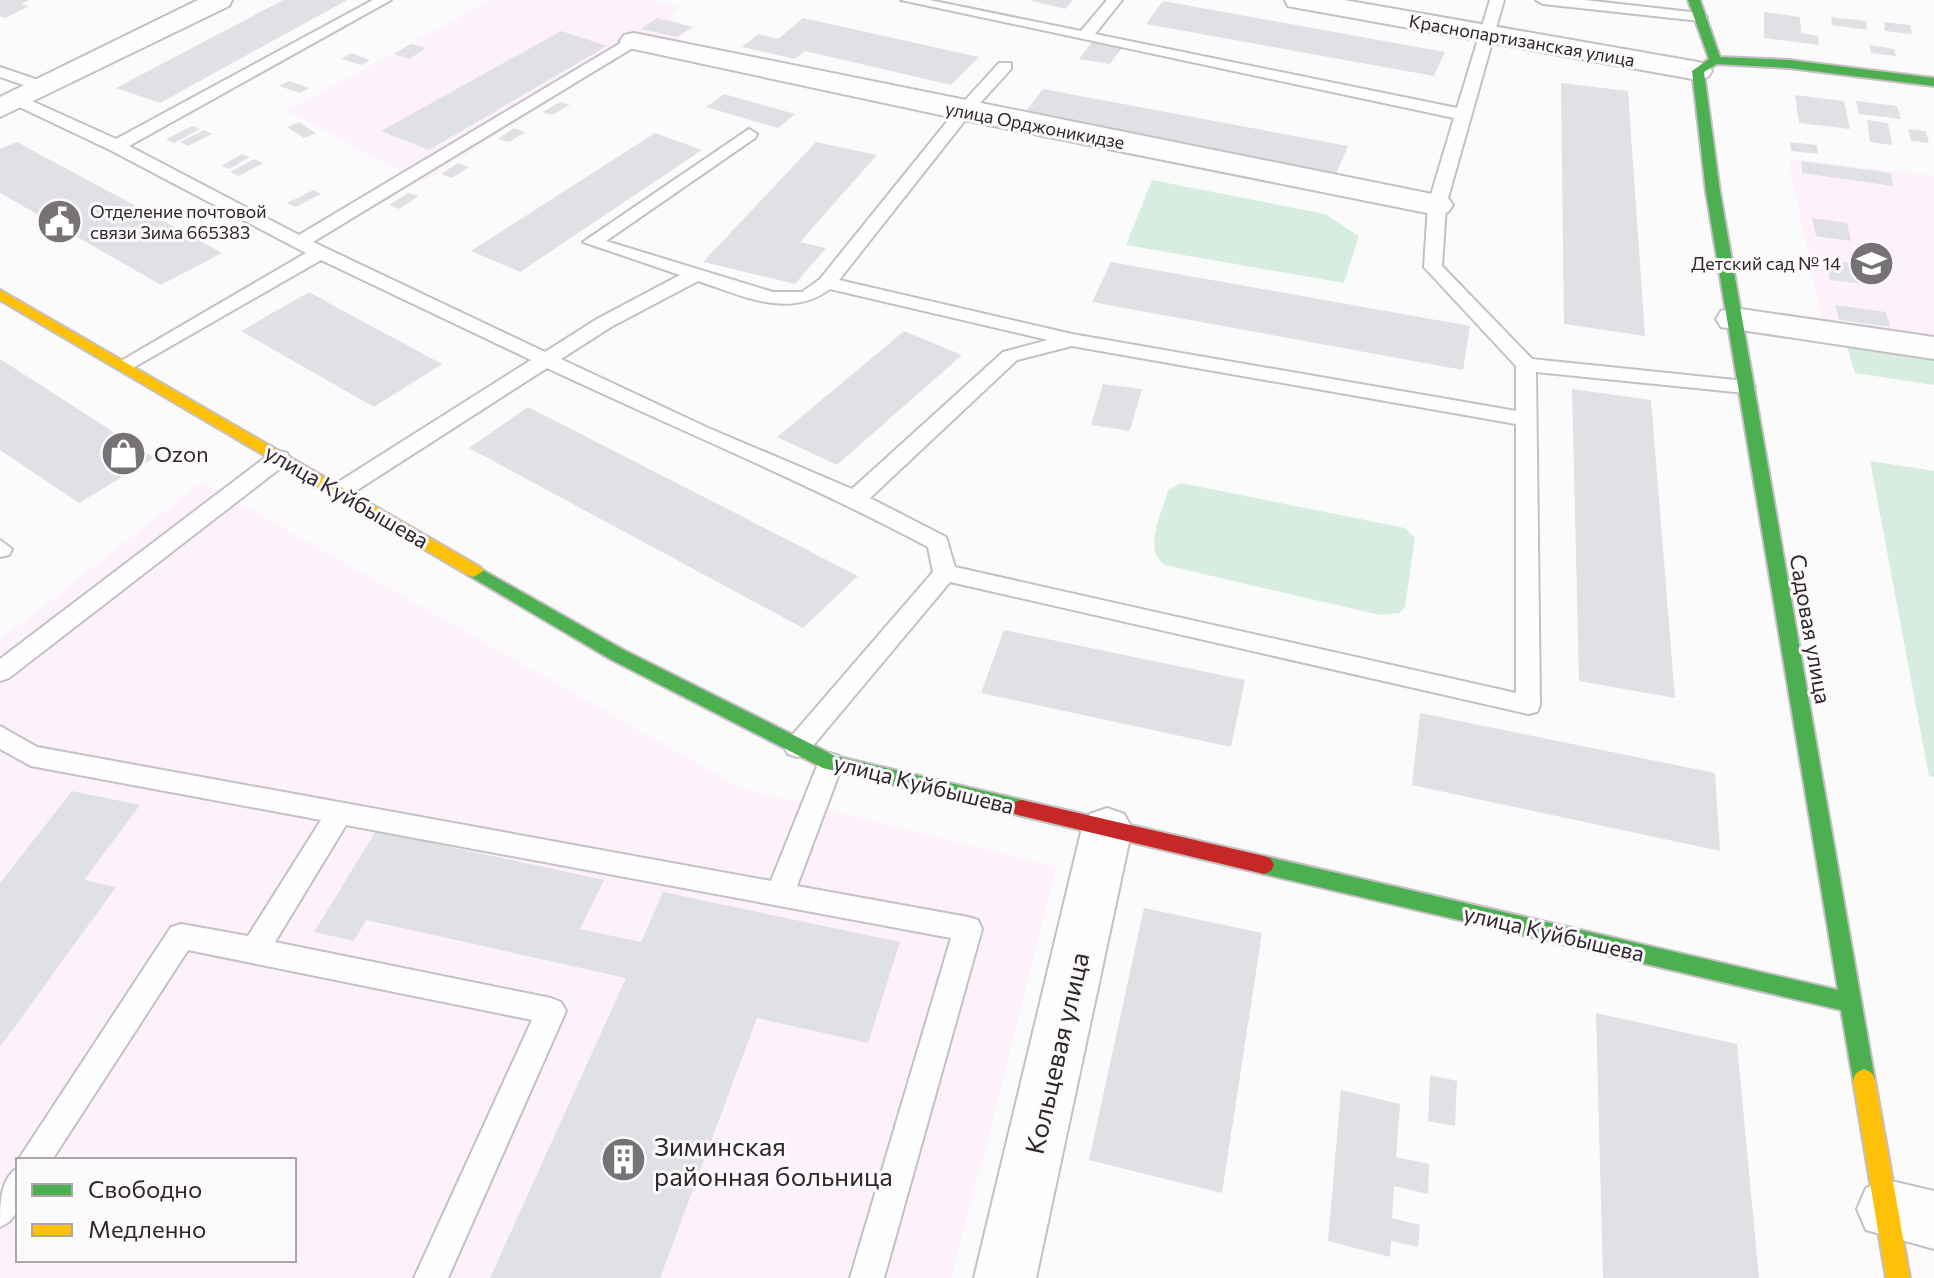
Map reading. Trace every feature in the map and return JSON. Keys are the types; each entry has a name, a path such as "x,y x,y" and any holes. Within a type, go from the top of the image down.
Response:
{"street":[{"path":"8,104 219,0"},
{"name":"Краснопартизанская улица","path":"1298,0 1487,34 1706,66 1789,64 1934,82"},
{"name":"Садовая улица","path":"1697,8 1734,319 1852,1003 1910,1214 1898,1278"},
{"name":"улица Орджоникидзе","path":"634,41 964,111 1437,205"},
{"name":"улица Куйбышева","path":"6,303 124,365 616,654 830,763 1852,1003"},
{"path":"1734,319 1934,348"},
{"name":"Кольцевая улица","path":"1005,1278 1107,828"}],"lane":[{"path":"116,146 384,0"},
{"path":"908,0 1461,114"},
{"path":"1085,36 1115,0"},
{"path":"1497,0 1461,114 1437,205 1433,267 1526,365 1745,387"},
{"path":"1543,0 1697,8"},
{"path":"124,365 634,41"},
{"path":"749,134 592,242 693,276 772,298 806,298 827,283 964,111 1005,66"},
{"path":"0,72 44,87"},
{"path":"8,104 116,146 311,247 548,361 699,432 855,499 938,543 945,573"},
{"path":"340,491 604,323 693,276"},
{"path":"827,283 1072,340 1526,419"},
{"path":"855,499 1010,356 1072,340"},
{"path":"945,573 1528,705 1526,365"},
{"path":"0,672 279,458"},
{"path":"797,747 945,573"},
{"path":"0,736 31,756 968,929 867,1278"},
{"path":"780,894 830,763"},
{"path":"255,950 340,812"},
{"path":"35,1158 181,936 551,1011 431,1278"},
{"path":"0,1211 16,1187"}],"shaded area":[{"path":"491,0 654,0 680,7 666,18 696,27 676,41 655,36 422,182 287,111"},
{"name":"Детский сад № 14","path":"1788,158 1934,176 1934,339 1822,323"},
{"path":"202,482 740,788 1057,867 952,1278 0,1278 0,640"}],"green space":[{"path":"1152,180 1325,214 1359,236 1344,283 1126,245"},
{"path":"1847,347 1934,360 1934,385 1855,373"},
{"path":"1870,461 1934,471 1934,777 1929,776"},
{"path":"1181,483 1405,528 1415,538 1405,607 1400,613 1380,615 1165,565 1158,559 1154,541 1168,490"}],"building":[{"path":"0,0 29,0 21,4 29,6 5,18 0,16"},
{"path":"283,0 347,0 160,103 116,88"},
{"path":"1029,0 1073,0 1065,9"},
{"path":"1163,1 1445,52 1434,76 1146,24"},
{"path":"1764,12 1800,17 1801,33 1818,36 1819,45 1764,38"},
{"path":"1831,17 1866,21 1867,30 1832,25"},
{"path":"657,18 692,27 677,37 641,29"},
{"path":"803,18 979,57 951,85 805,51 795,59 742,47 758,34 778,39"},
{"path":"1884,22 1910,25 1912,34 1885,31"},
{"path":"561,31 607,46 429,150 381,131"},
{"path":"1092,42 1122,48 1110,64 1079,59"},
{"path":"411,44 426,48 409,59 394,54"},
{"path":"1870,45 1894,49 1896,56 1871,53"},
{"path":"351,53 370,60 361,65 341,59"},
{"path":"289,81 309,88 300,93 279,86"},
{"path":"1561,83 1628,91 1645,336 1564,324"},
{"path":"1043,89 1348,146 1334,179 1021,118"},
{"path":"724,94 795,114 778,128 706,107"},
{"path":"1795,95 1844,101 1850,129 1799,123"},
{"path":"1856,101 1897,106 1901,119 1859,114"},
{"path":"560,102 570,105 552,115 543,112"},
{"path":"1867,120 1888,123 1892,145 1870,142"},
{"path":"299,122 316,133 304,138 287,127"},
{"path":"192,126 200,129 174,143 166,139"},
{"path":"514,128 525,132 509,142 498,139"},
{"path":"1908,129 1926,131 1929,143 1911,141"},
{"path":"204,130 212,134 188,146 180,142"},
{"path":"655,133 702,150 520,272 471,251"},
{"path":"17,142 222,253 161,285 0,193 0,149"},
{"path":"816,142 877,155 800,242 826,248 795,284 703,262"},
{"path":"1790,142 1817,145 1818,154 1791,151"},
{"path":"242,154 250,157 229,169 221,166"},
{"path":"254,159 263,163 239,176 230,172"},
{"path":"1801,161 1891,173 1893,186 1802,173"},
{"path":"458,163 469,167 452,178 441,174"},
{"path":"313,190 321,194 295,207 287,203"},
{"path":"408,193 419,196 399,209 389,205"},
{"path":"1812,218 1847,223 1851,241 1816,236"},
{"path":"1825,260 1859,264 1865,284 1830,280"},
{"path":"1111,262 1470,326 1463,370 1092,302"},
{"path":"309,292 442,364 374,407 241,331"},
{"path":"1835,305 1886,312 1890,327 1839,320"},
{"path":"904,331 962,355 837,465 777,437"},
{"path":"0,359 154,458 79,503 0,450"},
{"path":"1103,384 1142,389 1130,431 1091,425"},
{"path":"1572,389 1651,400 1675,698 1579,681"},
{"path":"528,407 858,576 803,628 469,448"},
{"path":"1004,630 1245,680 1231,747 981,693"},
{"path":"1420,713 1715,773 1720,851 1412,785"},
{"path":"72,791 140,805 84,880 116,887 0,1047 0,883"},
{"name":"Зиминская районная больница","path":"376,831 604,880 580,929 641,942 663,892 900,942 868,1043 757,1018 660,1278 490,1278 626,978 366,920 354,941 314,932"},
{"path":"1144,908 1262,933 1222,1193 1089,1160"},
{"path":"1596,1013 1737,1044 1759,1278 1603,1278"},
{"path":"1430,1075 1457,1081 1455,1126 1428,1121"},
{"path":"1341,1090 1400,1104 1396,1157 1429,1164 1428,1194 1394,1186 1392,1218 1420,1225 1418,1247 1391,1241 1390,1257 1328,1241"}],"traffic: fast":[{"path":"1694,0 1715,60 1698,71 1713,192 1864,1080"},
{"path":"1715,60 1789,64 1934,82"},
{"path":"474,571 616,654 830,763 1022,808"},
{"path":"1264,865 1852,1003"}],"traffic: slow":[{"path":"0,294 474,571"},
{"path":"1864,1080 1898,1278"}],"traffic: jam":[{"path":"1022,808 1264,865"}],"place":[{"name":"Отделение почтовой связи Зима 665383","path":"59,221"},
{"name":"Детский сад № 14","path":"1872,263"},
{"name":"Ozon","path":"123,453"},
{"name":"Зиминская районная больница","path":"623,1160"}]}
